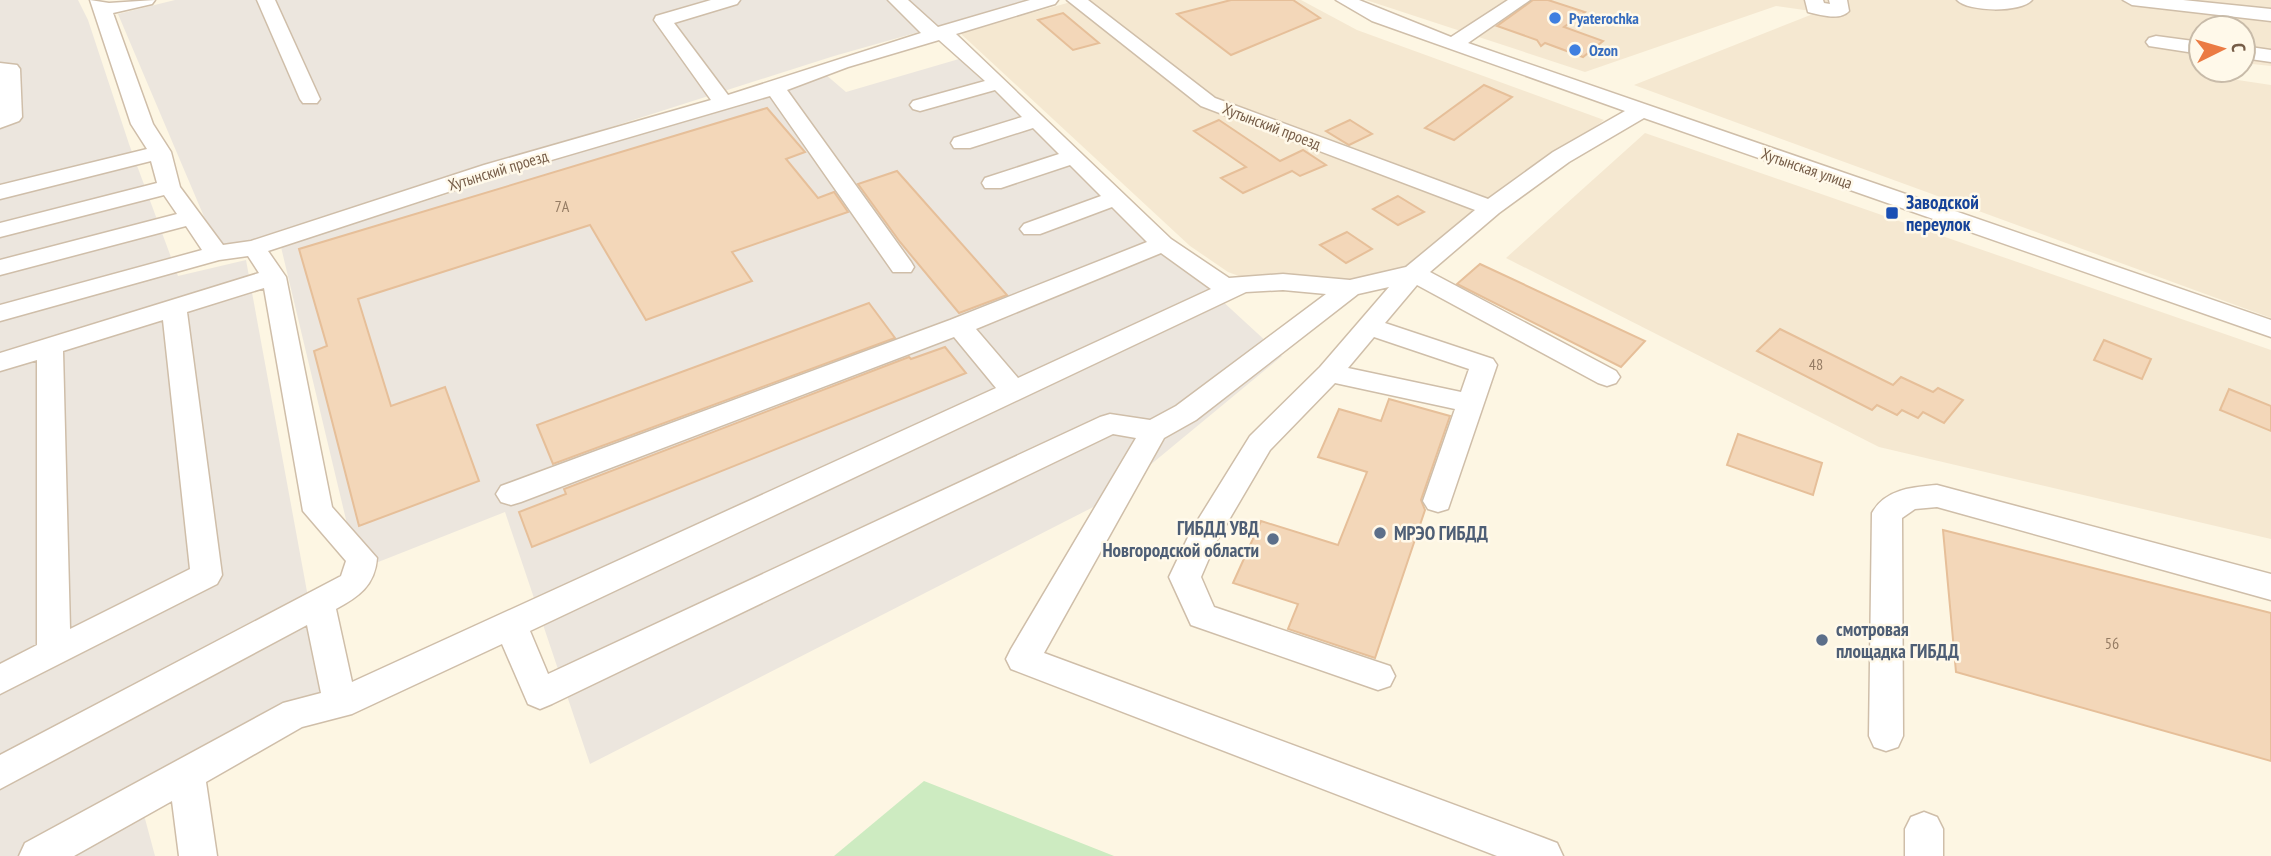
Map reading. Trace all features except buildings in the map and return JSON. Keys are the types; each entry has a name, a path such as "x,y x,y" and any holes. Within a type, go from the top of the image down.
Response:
{"street":[{"path":"146,0 102,5 142,124 160,152 169,187 217,253"},
{"path":"266,0 310,99"},
{"path":"722,101 663,20 731,0"},
{"path":"897,0 999,83 1163,244 1211,279 1225,286 1283,282 1350,288 1414,273 1607,377"},
{"path":"985,0 1002,14"},
{"name":"Хутынский проезд","path":"0,313 217,253 254,248 492,170 722,101 775,88 841,63 1049,0"},
{"name":"Хутынский проезд","path":"1076,0 1208,102 1491,208"},
{"name":"Хутынская улица","path":"1345,0 1379,17 1453,44 2271,328"},
{"path":"1453,44 1521,0"},
{"path":"1814,0 1815,8 1840,10 1838,0"},
{"path":"1966,0 2012,5 2023,0"},
{"path":"2132,0 2271,16"},
{"path":"2155,42 2187,46"},
{"path":"0,69 10,69 12,117 0,122"},
{"path":"920,105 999,83"},
{"path":"775,88 902,267"},
{"path":"1378,676 1202,616 1185,577 1202,539 1261,443 1329,373 1414,273 1491,208 1561,156 1642,110"},
{"path":"962,142 1036,120"},
{"path":"0,192 160,152"},
{"path":"993,183 1073,157"},
{"path":"0,230 169,187"},
{"path":"1032,229 1116,198"},
{"path":"0,268 189,218"},
{"path":"511,494 959,326 1163,244"},
{"path":"0,773 352,585 361,570 362,558 318,510 274,277 254,248"},
{"path":"0,362 274,277"},
{"path":"38,856 295,714 340,704 1245,283"},
{"path":"1350,288 1186,413 1154,431 1023,659 1544,856"},
{"path":"0,680 206,575 174,309"},
{"path":"959,326 1013,390"},
{"path":"1370,327 1484,365 1438,501"},
{"path":"50,347 54,651"},
{"path":"1329,373 1471,403"},
{"path":"511,625 540,694 1110,424 1154,431"},
{"path":"1886,736 1887,513 1908,499 1937,496 2271,587"},
{"path":"318,602 340,704"},
{"path":"187,774 198,856"}],"shaded area":[{"path":"0,0 78,0 88,20 129,144 178,276 246,260 326,695 140,800 155,856 0,856"},
{"path":"175,0 1032,0 834,56 219,252 118,14"},
{"path":"1078,0 1301,0 1357,30 1604,120 1402,273 1352,280 1258,283 1228,272 1190,246 960,33"},
{"path":"1366,0 2271,0 2271,66 2257,64 2257,14 2187,14 2187,84 2271,85 2271,318 1634,85 1818,12 1776,6 1585,72"},
{"path":"959,59 1282,356 1109,499 590,764 505,512 358,570 281,247 825,74 846,92"},
{"path":"1645,133 2271,350 2271,539 1879,447 1506,258"}],"green space":[{"path":"924,781 1114,856 834,856"}],"place":[{"name":"Pyaterochka","path":"1555,18"},
{"name":"Ozon","path":"1575,50"},
{"name":"Заводской переулок","path":"1892,213"},
{"name":"МРЭО ГИБДД","path":"1380,533"},
{"name":"ГИБДД УВД Новгородской области","path":"1273,539"},
{"name":"смотровая площадка ГИБДД","path":"1822,640"}]}
